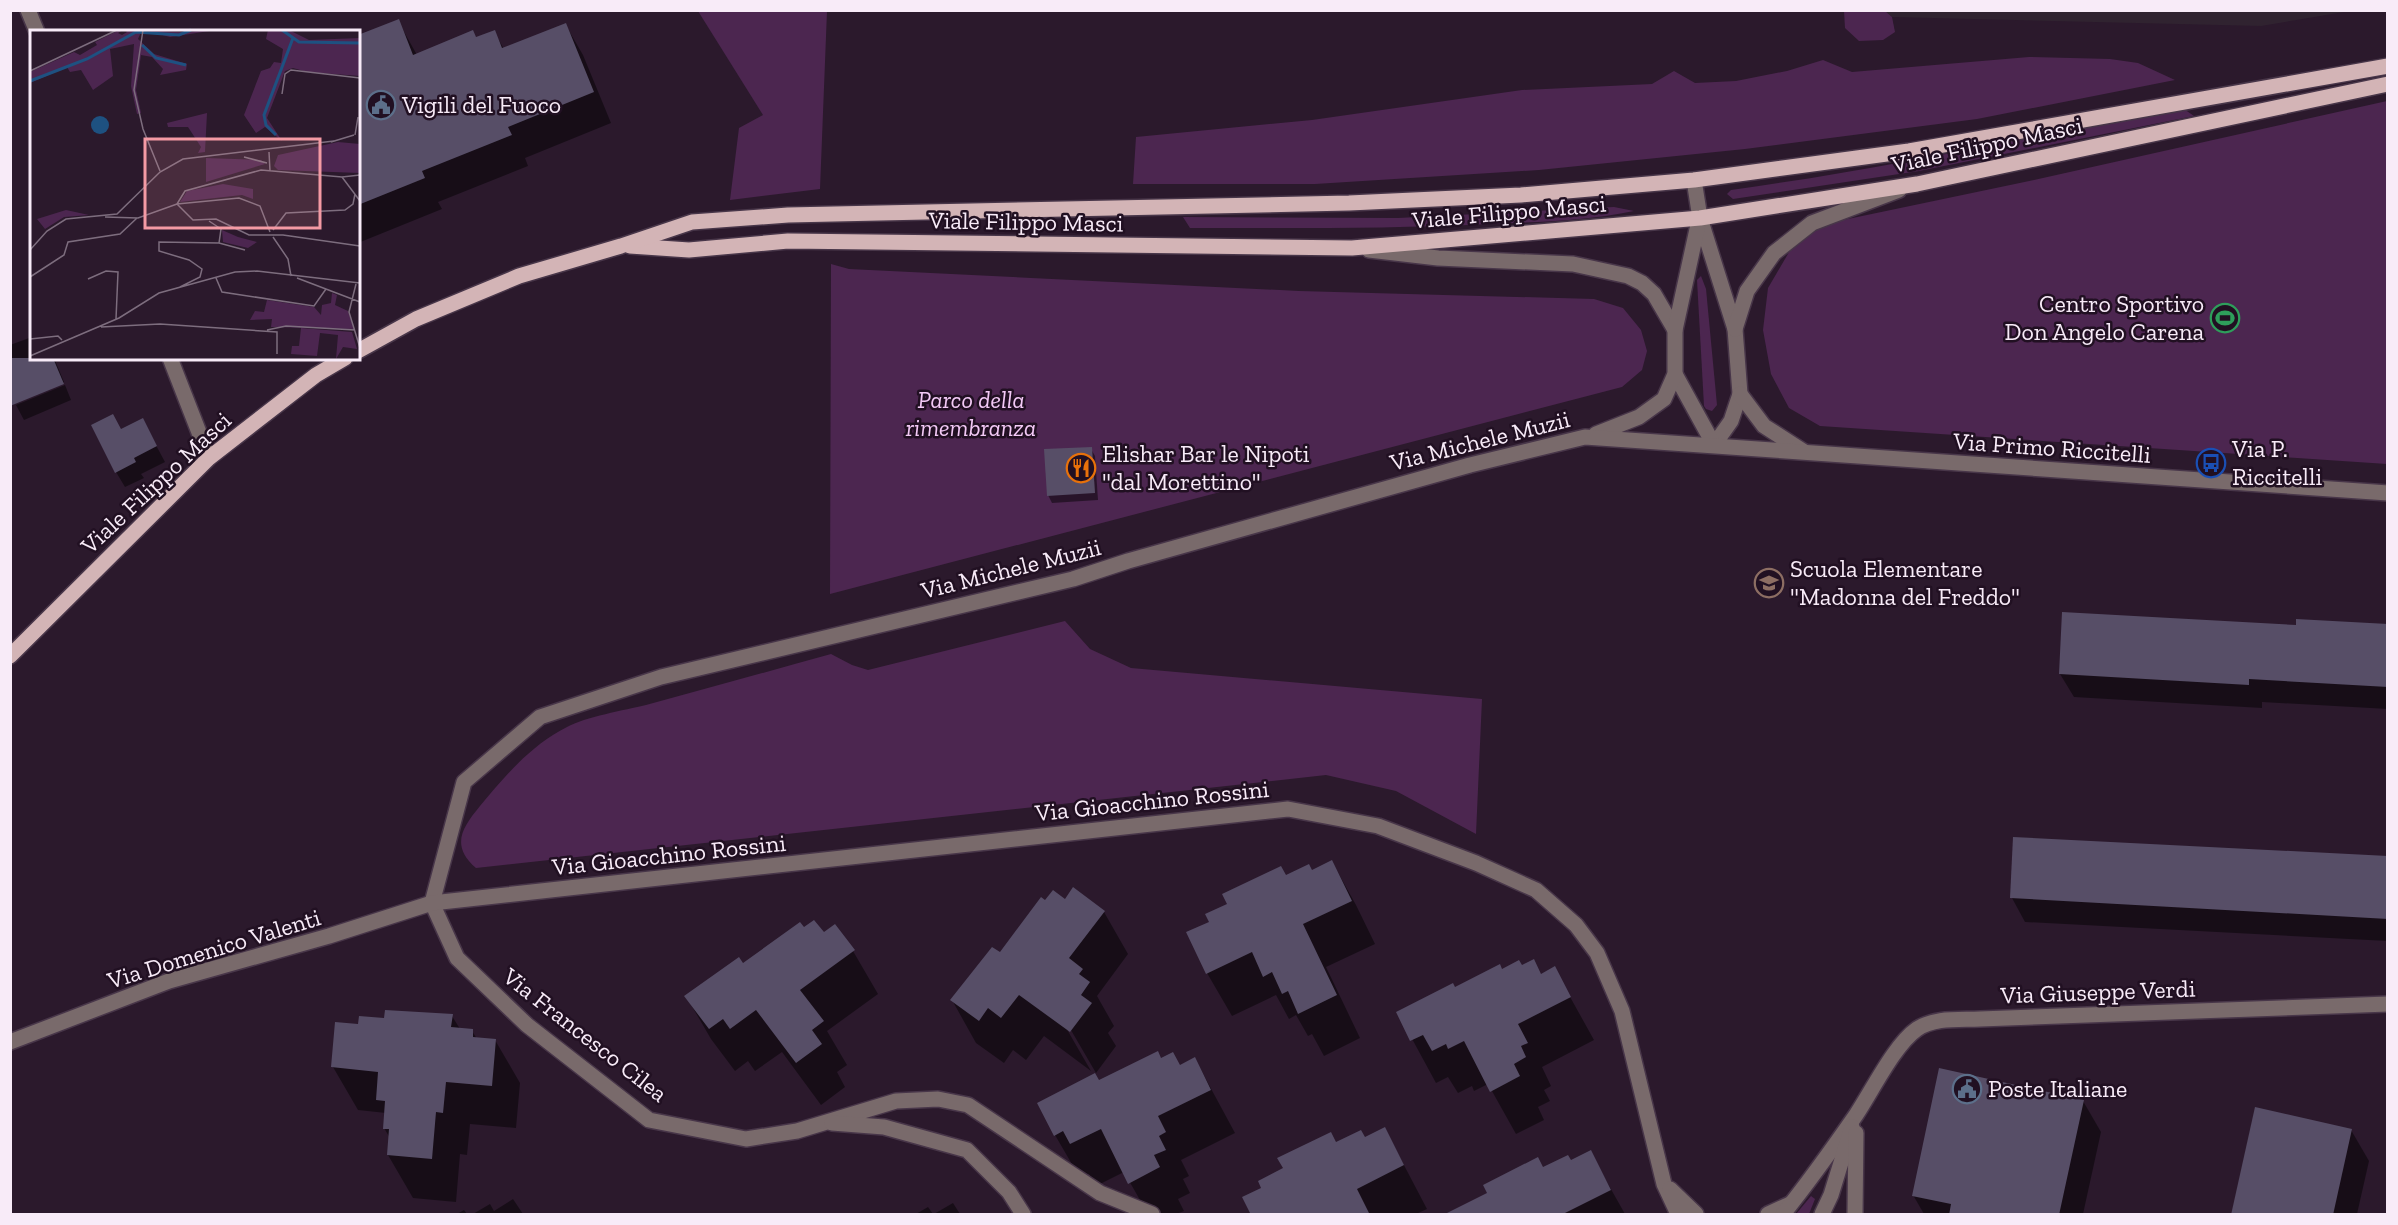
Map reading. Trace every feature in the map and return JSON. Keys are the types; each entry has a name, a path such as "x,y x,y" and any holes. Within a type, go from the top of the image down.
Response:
{"main road":[{"name":"Viale Filippo Masci","path":"360,350 416,319 519,276 692,222 777,216 1349,203 1521,195 1694,180 1909,151 2388,66"},
{"name":"Viale Filippo Masci","path":"621,246 689,250 788,241 1352,248 1700,218 1917,184 2388,84"},
{"name":"Viale Filippo Masci","path":"10,656 209,458 316,375 342,360"}],"street":[{"path":"28,10 36,30"},
{"path":"1675,374 1714,446 1731,421 1740,394 1735,329 1700,218 1694,180"},
{"path":"1735,329 1747,291 1774,253 1812,223 1917,184"},
{"path":"1585,437 1615,428 1639,417 1664,399 1675,374 1675,330 1700,218"},
{"path":"1352,248 1438,258 1574,264 1628,276 1642,283 1654,294 1675,330"},
{"path":"171,360 209,458"},
{"path":"1740,394 1764,426 1805,453"},
{"name":"Via Michele Muzii","path":"432,903 464,782 540,717 661,677 1073,579 1470,465 1585,437 1714,446"},
{"name":"Via Primo Riccitelli","path":"1714,446 2388,493"},
{"name":"Via Gioacchino Rossini","path":"432,903 1288,809 1378,826 1476,863 1536,890 1576,925 1597,953 1622,1011 1664,1184 1678,1215"},
{"name":"Via Domenico Valenti","path":"10,1042 169,981 329,936 432,903"},
{"name":"Via Francesco Cilea","path":"432,903 457,958 528,1025 649,1120 746,1139 797,1131 896,1101 938,1099 968,1105 1100,1193 1152,1215"},
{"name":"Via Giuseppe Verdi","path":"1768,1215 1788,1209 1910,1035 1918,1028 1936,1021 2388,1004"},
{"path":"1855,1215 1856,1115"},
{"name":"Via Giuseppe Verdi","path":"1822,1215 1831,1195 1856,1115"},
{"name":"Via Francesco Cilea","path":"823,1122 884,1127 967,1150 1009,1192 1023,1215"},
{"path":"1664,1184 1670,1215"},
{"path":"1664,1184 1696,1215"}],"shaded area":[{"path":"1885,11 2350,11 2261,26 1892,17"}],"green space":[{"path":"698,11 827,11 820,189 730,200 739,128 763,115"},
{"path":"1844,11 1885,11 1892,17 1895,32 1883,40 1859,41 1845,28"},
{"path":"2029,57 2110,59 2138,63 2175,80 1977,119 1745,149 1539,170 1315,184 1133,184 1136,137 1312,120 1522,90 1652,84 1674,71 1695,83 1736,81 1787,71 1823,60 1852,72"},
{"path":"2387,101 2387,464 1820,426 1789,408 1771,374 1763,330 1768,288 1792,247 1824,224 2034,180"},
{"path":"2181,107 2194,116 1919,171 1733,199 1727,194 1731,190 1900,162"},
{"path":"1614,207 1634,211 1561,220 1451,226 1376,227 1190,228 1183,217 1398,218"},
{"name":"Parco della rimembranza","path":"831,264 849,269 1299,291 1594,299 1623,308 1641,330 1647,351 1642,370 1622,387 830,594"},
{"path":"1701,276 1706,289 1717,405 1712,411 1704,406 1697,280"},
{"path":"1065,621 1090,649 1131,668 1482,699 1476,834 1396,791 1326,775 476,868 463,852 461,837 468,822 499,784 530,752 554,734 575,723 831,654 868,670"},
{"path":"1811,1196 1815,1199 1809,1214 1796,1214"}],"building":[{"path":"399,19 413,55 473,30 476,37 495,30 502,48 566,23 594,92 508,127 512,135 422,171 425,178 360,204 360,34"},
{"path":"10,358 54,360 64,384 10,406"},
{"path":"113,414 121,429 143,418 157,446 134,458 136,462 115,473 91,425"},
{"path":"1092,447 1095,493 1047,496 1044,449"},
{"path":"2062,612 2296,625 2296,619 2388,624 2388,687 2249,679 2249,685 2059,674"},
{"path":"2013,837 2388,856 2388,919 2010,898"},
{"path":"1332,860 1352,901 1303,924 1337,995 1298,1014 1288,991 1282,994 1272,972 1263,977 1252,952 1206,974 1186,932 1209,922 1205,914 1227,904 1222,894 1281,866 1286,875 1309,864 1312,870"},
{"path":"1073,887 1105,911 1069,958 1083,969 1079,974 1090,982 1081,995 1092,1003 1070,1032 1019,995 1001,1018 988,1008 979,1021 950,1000 992,947 1000,952 1041,897 1045,900 1053,890 1065,899"},
{"path":"814,920 824,932 835,924 855,950 800,990 824,1021 812,1030 822,1044 796,1063 756,1010 730,1029 723,1019 709,1029 684,996 739,957 743,963 800,922 804,927"},
{"path":"1534,959 1541,974 1555,966 1571,997 1518,1024 1528,1043 1521,1046 1526,1057 1514,1064 1520,1076 1490,1092 1464,1041 1448,1049 1446,1044 1432,1051 1423,1035 1410,1041 1396,1012 1453,983 1455,987 1500,964 1502,969 1519,960 1522,965"},
{"path":"385,1010 453,1014 451,1027 473,1029 473,1037 496,1039 492,1086 446,1082 443,1113 436,1112 432,1159 387,1155 389,1129 383,1129 385,1101 376,1100 378,1072 331,1067 335,1022 358,1024 359,1016 384,1018"},
{"path":"1158,1051 1161,1058 1173,1052 1180,1065 1195,1057 1211,1090 1158,1116 1166,1132 1159,1136 1166,1150 1154,1155 1160,1167 1128,1184 1101,1129 1070,1144 1063,1131 1054,1136 1037,1103 1095,1073 1099,1080"},
{"path":"1939,1068 2084,1100 2059,1215 1949,1215 1951,1204 1912,1196"},
{"path":"2255,1107 2352,1129 2333,1215 2231,1215"},
{"path":"1385,1127 1404,1165 1357,1189 1370,1215 1251,1215 1242,1197 1261,1188 1258,1181 1283,1168 1277,1158 1331,1132 1336,1142 1361,1130 1365,1137"},
{"path":"1591,1150 1611,1190 1561,1215 1443,1215 1487,1193 1483,1185 1538,1157 1543,1167 1568,1155 1571,1160"}],"place":[{"name":"Vigili del Fuoco","path":"381,105"},
{"name":"Centro Sportivo Don Angelo Carena","path":"2225,318"},
{"name":"Via P. Riccitelli","path":"2211,463"},
{"name":"Elishar Bar le Nipoti \"dal Morettino\"","path":"1081,468"},
{"name":"Scuola Elementare \"Madonna del Freddo\"","path":"1769,583"},
{"name":"Poste Italiane","path":"1967,1089"}]}
